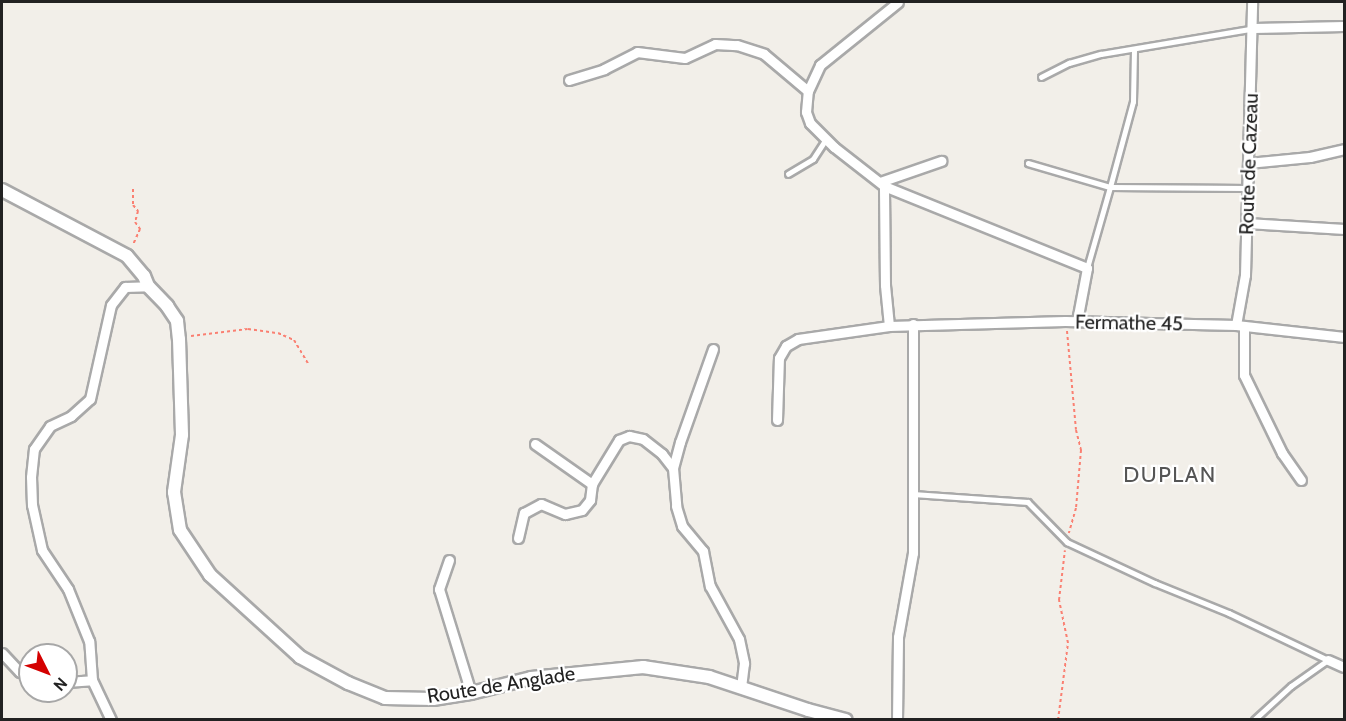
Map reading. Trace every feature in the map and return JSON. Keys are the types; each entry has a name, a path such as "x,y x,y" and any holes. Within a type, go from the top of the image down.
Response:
{"street":[{"path":"898,2 826,59 812,78 806,112 810,123 881,184 1087,268 1077,321"},
{"name":"Route de Cazeau","path":"1252,2 1254,28 1247,223 1240,325 1244,375 1282,453 1301,480"},
{"path":"1254,28 1344,26"},
{"path":"569,80 604,69 638,52 685,58 716,44 737,45 764,54 808,91"},
{"path":"1248,164 1310,157 1344,149"},
{"path":"881,184 941,161"},
{"path":"881,184 889,326"},
{"name":"Route de Anglade","path":"2,190 127,256 177,321 182,435 174,492 180,530 210,575 300,657 348,683 385,698 433,699 471,693 531,678 643,667 709,677 846,720"},
{"path":"1247,223 1344,229"},
{"path":"111,720 92,680 89,641 68,589 42,550 32,505 34,449 50,426 72,416 90,399 111,305 125,287 148,286"},
{"name":"Fermathe 45","path":"777,420 779,357 786,346 798,339 913,324 1065,321 1240,325 1344,338"},
{"path":"897,720 898,637 913,553 913,324"},
{"path":"713,349 673,468 676,506 682,526 703,551 710,586 739,639 744,663 741,688"},
{"path":"518,538 524,513 541,504 565,514 582,510 590,500 592,484 619,440 629,436 643,439 662,454 673,468"},
{"path":"535,444 592,484"},
{"path":"449,560 439,589 471,693"},
{"path":"2,653 18,670"},
{"path":"1328,660 1344,666"},
{"path":"78,681 92,680"}],"lane":[{"path":"1041,77 1069,63 1101,54 1134,51 1254,28"},
{"path":"1087,268 1133,102 1134,51"},
{"path":"788,174 813,159 826,139"},
{"path":"1028,163 1110,187 1247,188"},
{"path":"913,494 1028,502 1067,542 1155,584 1229,613 1328,660 1291,686 1254,720"}],"path":[{"path":"127,256 140,232 135,222 138,211 133,205 133,189"},
{"path":"1058,720 1068,643 1059,600 1067,542 1076,507 1081,450 1076,430 1073,379 1065,321"},
{"path":"179,339 248,329 278,333 294,340 308,363"}],"district":[{"name":"DUPLAN","path":"1170,475"}]}
